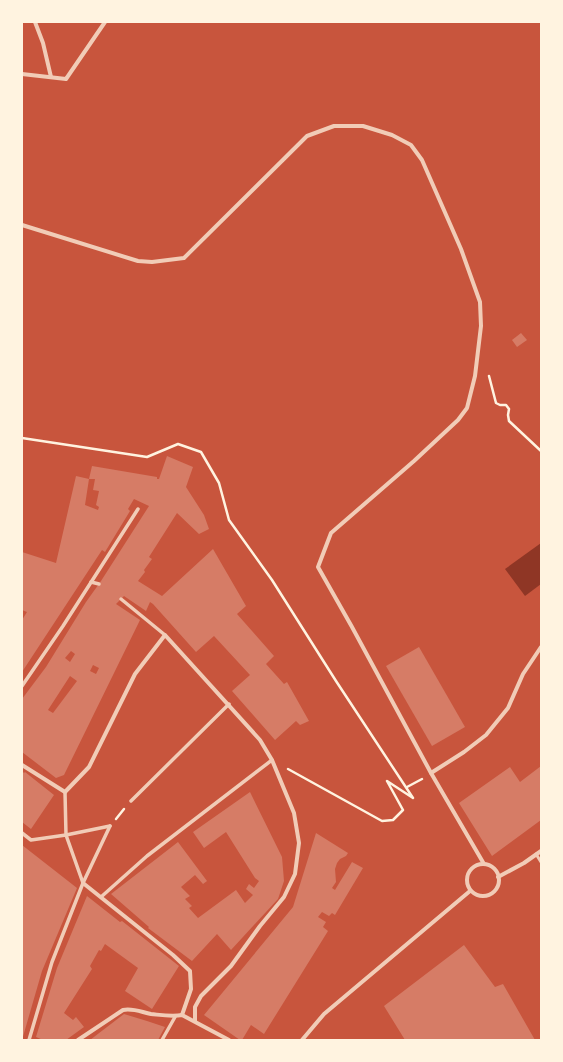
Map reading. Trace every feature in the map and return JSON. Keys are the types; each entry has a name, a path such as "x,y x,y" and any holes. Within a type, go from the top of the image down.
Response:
{"street":[{"path":"35,22 43,43 51,77"},
{"path":"22,74 66,79 104,22"},
{"path":"22,225 138,261 152,262 184,258 307,136 334,126 363,126 392,135 411,145 422,160 461,249 480,302 481,326 474,384 467,408 458,420 414,461 331,533 318,567 484,864 494,868 498,877 498,884 492,893 483,896 470,891 467,877 469,872 474,867 484,864"},
{"path":"22,686 63,626 138,509"},
{"path":"91,582 98,584"},
{"path":"121,599 166,635 260,740 272,760 294,813 299,843 295,874 284,897 260,926 231,966 201,996 195,1007 195,1021"},
{"path":"166,635 135,674 89,767 65,792 66,835 83,883 173,955 190,971 191,989 182,1015"},
{"path":"432,773 464,752 486,735 508,708 523,674 541,646"},
{"path":"131,801 228,704"},
{"path":"101,897 147,856 272,760"},
{"path":"22,765 65,792"},
{"path":"22,833 31,840 110,826"},
{"path":"29,1040 52,962 83,883 110,826"},
{"path":"498,877 524,863 541,850"},
{"path":"302,1040 324,1014 470,891"},
{"path":"78,1040 123,1010 130,1008 151,1014 175,1016 182,1015 229,1040"},
{"path":"162,1040 175,1016"}],"lane":[{"path":"536,854 541,862"}],"path":[{"path":"489,376 496,403 506,405 509,408 508,416 510,421 541,451"},
{"path":"22,438 147,457 178,444 201,452 219,483 229,520 272,580 413,798 388,781 403,810 393,820 382,821 272,760"},
{"path":"538,448 541,445"},
{"path":"407,787 432,773"},
{"path":"110,826 131,801"}],"shaded area":[{"path":"541,543 541,584 525,596 505,569"}],"building":[{"path":"521,333 527,340 517,347 512,340"},
{"path":"167,456 193,467 186,487 204,515 209,529 199,534 177,513 149,557 152,559 138,581 162,596 213,549 246,606 237,614 274,656 266,664 284,684 287,682 309,721 300,725 296,721 275,740 232,691 250,675 214,636 196,652 153,604 150,602 146,611 124,596 116,604 140,620 64,775 56,778 22,752 22,699 46,667 86,602 149,506 134,499 128,509 130,511 105,552 102,550 22,672 22,620 27,612 22,610 22,552 56,563 76,476 89,479 92,466 157,477 157,479 159,479","holes":["89,479 95,479 93,490 99,491 96,505 99,507 98,510 85,505","71,651 75,654 70,662 65,658","93,665 99,668 96,674 90,671","70,676 77,681 53,713 48,710"]},
{"path":"419,647 465,727 432,746 386,666"},
{"path":"541,766 541,820 492,856 459,803 510,767 520,782"},
{"path":"22,771 54,795 31,829 22,822"},
{"path":"250,792 282,857 284,881 278,899 231,950 217,934 192,961 148,928 149,927 111,894 178,842 207,881 203,884 195,875 181,887 190,896 185,899 192,906 189,908 198,918 236,890 245,903 253,895 246,889 249,884 254,888 259,881 255,878 226,832 204,848 193,832"},
{"path":"316,833 348,853 337,863 335,869 336,882 332,888 335,890 352,862 363,868 335,915 332,913 329,916 322,912 318,917 326,922 323,927 328,931 264,1034 251,1025 242,1040 240,1040 204,1015 293,907"},
{"path":"22,845 77,888 42,971 22,1040"},
{"path":"87,896 120,922 122,921 179,966 152,1009 125,991 138,968 105,944 101,951 99,950 90,966 92,969 64,1013 73,1020 76,1017 84,1027 66,1040 43,1040 36,1037 57,968"},
{"path":"464,945 495,987 503,984 535,1040 405,1040 384,1006"},
{"path":"124,1014 165,1027 158,1040 90,1040"}]}
